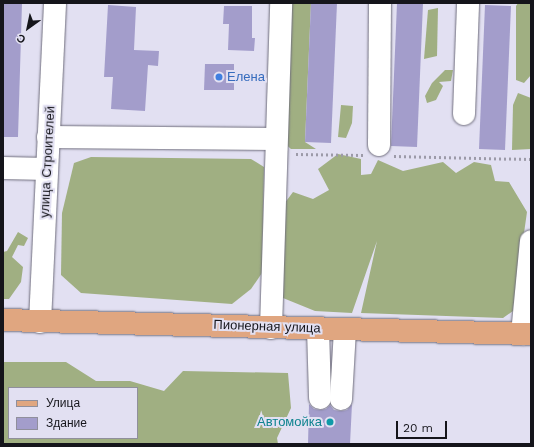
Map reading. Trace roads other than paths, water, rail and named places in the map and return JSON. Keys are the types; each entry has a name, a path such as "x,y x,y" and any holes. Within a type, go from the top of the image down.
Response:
{"main road":[{"name":"Пионерная улица","path":"3,320 526,334"}],"street":[{"name":"улица Строителей","path":"40,322 55,3"},
{"path":"271,328 281,3"},
{"path":"379,145 380,3"},
{"path":"464,114 468,3"},
{"path":"48,137 276,139"},
{"path":"3,168 47,169"},
{"path":"526,334 531,241"},
{"path":"318,329 320,372 331,399 343,372 345,330"},
{"path":"320,372 343,372"}],"place":[{"name":"Елена","path":"219,77"},
{"name":"Автомойка","path":"330,422"}]}
